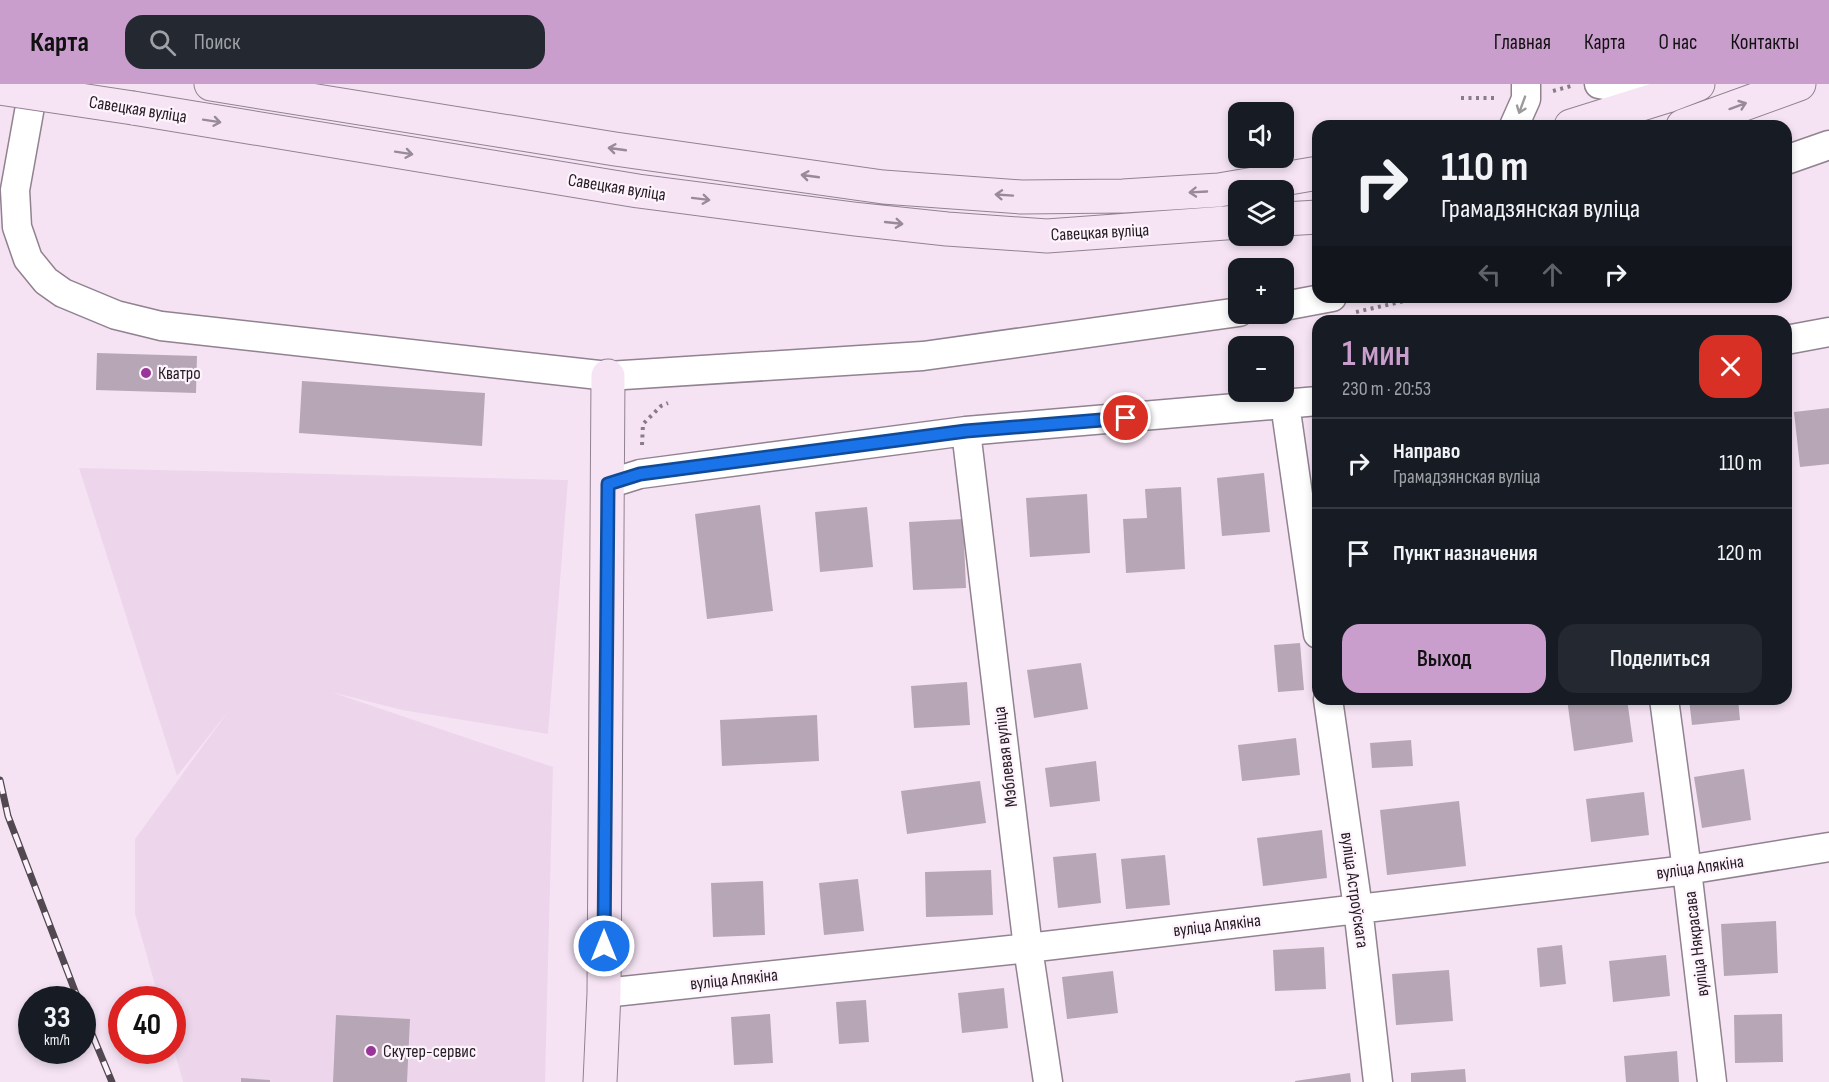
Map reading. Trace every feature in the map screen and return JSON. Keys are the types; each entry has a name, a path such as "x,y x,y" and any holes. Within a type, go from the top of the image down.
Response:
{"street":[{"path":"34,84 15,190 17,226 28,259 46,281 63,293 116,315 160,326 608,376 923,356 1228,314"},
{"name":"Савецкая вуліца","path":"211,84 615,149 883,187 1021,197 1123,195 1219,190 1312,175"},
{"path":"1517,120 1526,99 1526,84"},
{"path":"1599,84 1667,96"},
{"path":"1590,120 1698,84"},
{"path":"1699,120 1798,84"},
{"name":"Савецкая вуліца","path":"0,88 638,191 843,218 947,229 1047,236 1228,223"},
{"path":"1792,158 1829,145"},
{"path":"1294,218 1312,217"},
{"path":"1294,304 1312,301"},
{"path":"1792,338 1829,332"},
{"path":"600,1082 604,993 608,376"},
{"path":"608,484 640,474 966,431 1312,402"},
{"path":"1285,404 1312,592"},
{"name":"Мэблевая вуліца","path":"966,431 1028,948 1048,1082"},
{"name":"вуліца Астроўскага","path":"1329,705 1358,908 1378,1082"},
{"name":"вуліца Някрасава","path":"1665,705 1712,1082"},
{"name":"вуліца Апякіна","path":"604,993 1028,948 1687,870 1829,847"}],"path":[{"path":"1355,312 1395,303"},
{"path":"640,474 643,424 660,406 672,401"}],"shaded area":[{"path":"79,468 568,480 548,734 402,710 331,692 553,767 545,1082 183,1082 178,1064 186,1064 186,986 155,986 135,914 135,839 230,709 177,776"}],"building":[{"name":"Кватро","path":"97,353 197,356 196,393 96,390"},
{"path":"302,381 485,393 482,446 299,433"},
{"path":"1829,408 1829,464 1800,467 1794,412"},
{"path":"1264,473 1270,532 1222,536 1217,478"},
{"path":"1181,487 1185,569 1126,573 1123,519 1147,518 1145,489"},
{"path":"1087,494 1090,553 1030,557 1026,498"},
{"path":"760,505 773,611 707,619 695,514"},
{"path":"867,507 873,567 820,572 815,512"},
{"path":"963,519 966,588 913,590 909,522"},
{"path":"1300,643 1304,690 1278,692 1274,645"},
{"path":"1081,663 1088,709 1034,718 1027,670"},
{"path":"967,682 970,725 914,728 911,686"},
{"path":"1568,705 1628,705 1633,742 1574,751"},
{"path":"1690,705 1739,705 1740,720 1692,725"},
{"path":"817,715 819,761 722,766 720,720"},
{"path":"1296,738 1300,775 1242,781 1238,745"},
{"path":"1411,740 1413,766 1372,768 1370,743"},
{"path":"1096,761 1100,801 1050,807 1045,768"},
{"path":"1744,769 1751,820 1702,828 1694,777"},
{"path":"980,781 986,823 907,834 901,791"},
{"path":"1644,792 1649,835 1591,842 1586,799"},
{"path":"1459,801 1466,866 1387,875 1380,810"},
{"path":"1322,830 1327,878 1263,886 1257,838"},
{"path":"1096,853 1101,903 1058,908 1053,857"},
{"path":"1165,855 1170,905 1126,909 1121,859"},
{"path":"991,870 993,915 926,917 925,872"},
{"path":"858,879 864,931 824,935 819,883"},
{"path":"763,881 765,935 713,937 711,883"},
{"path":"1776,921 1778,973 1724,976 1721,924"},
{"path":"1562,945 1566,984 1540,987 1537,948"},
{"path":"1324,947 1326,989 1275,991 1273,950"},
{"path":"1666,955 1670,996 1613,1002 1609,961"},
{"path":"1449,970 1453,1021 1396,1025 1392,974"},
{"path":"1113,971 1118,1013 1067,1019 1062,977"},
{"path":"1004,988 1008,1028 962,1033 958,993"},
{"path":"866,1000 869,1042 839,1044 836,1002"},
{"path":"770,1014 773,1063 734,1065 731,1017"},
{"path":"1782,1014 1783,1062 1735,1063 1734,1015"},
{"name":"Скутер-сервис","path":"336,1015 410,1019 407,1082 333,1082"},
{"path":"1677,1051 1679,1082 1626,1082 1624,1056"},
{"path":"1465,1069 1466,1082 1411,1082 1411,1073"},
{"path":"1350,1073 1351,1082 1295,1082 1295,1081"},
{"path":"241,1078 270,1080 270,1082 241,1082"}],"railway":[{"path":"0,780 8,816 73,986"},
{"path":"96,1044 112,1082"}],"place":[{"name":"Кватро","path":"146,373"},
{"name":"Скутер-сервис","path":"371,1051"}],"route":[{"path":"604,946 608,484 640,474 966,431 1126,418"}]}
